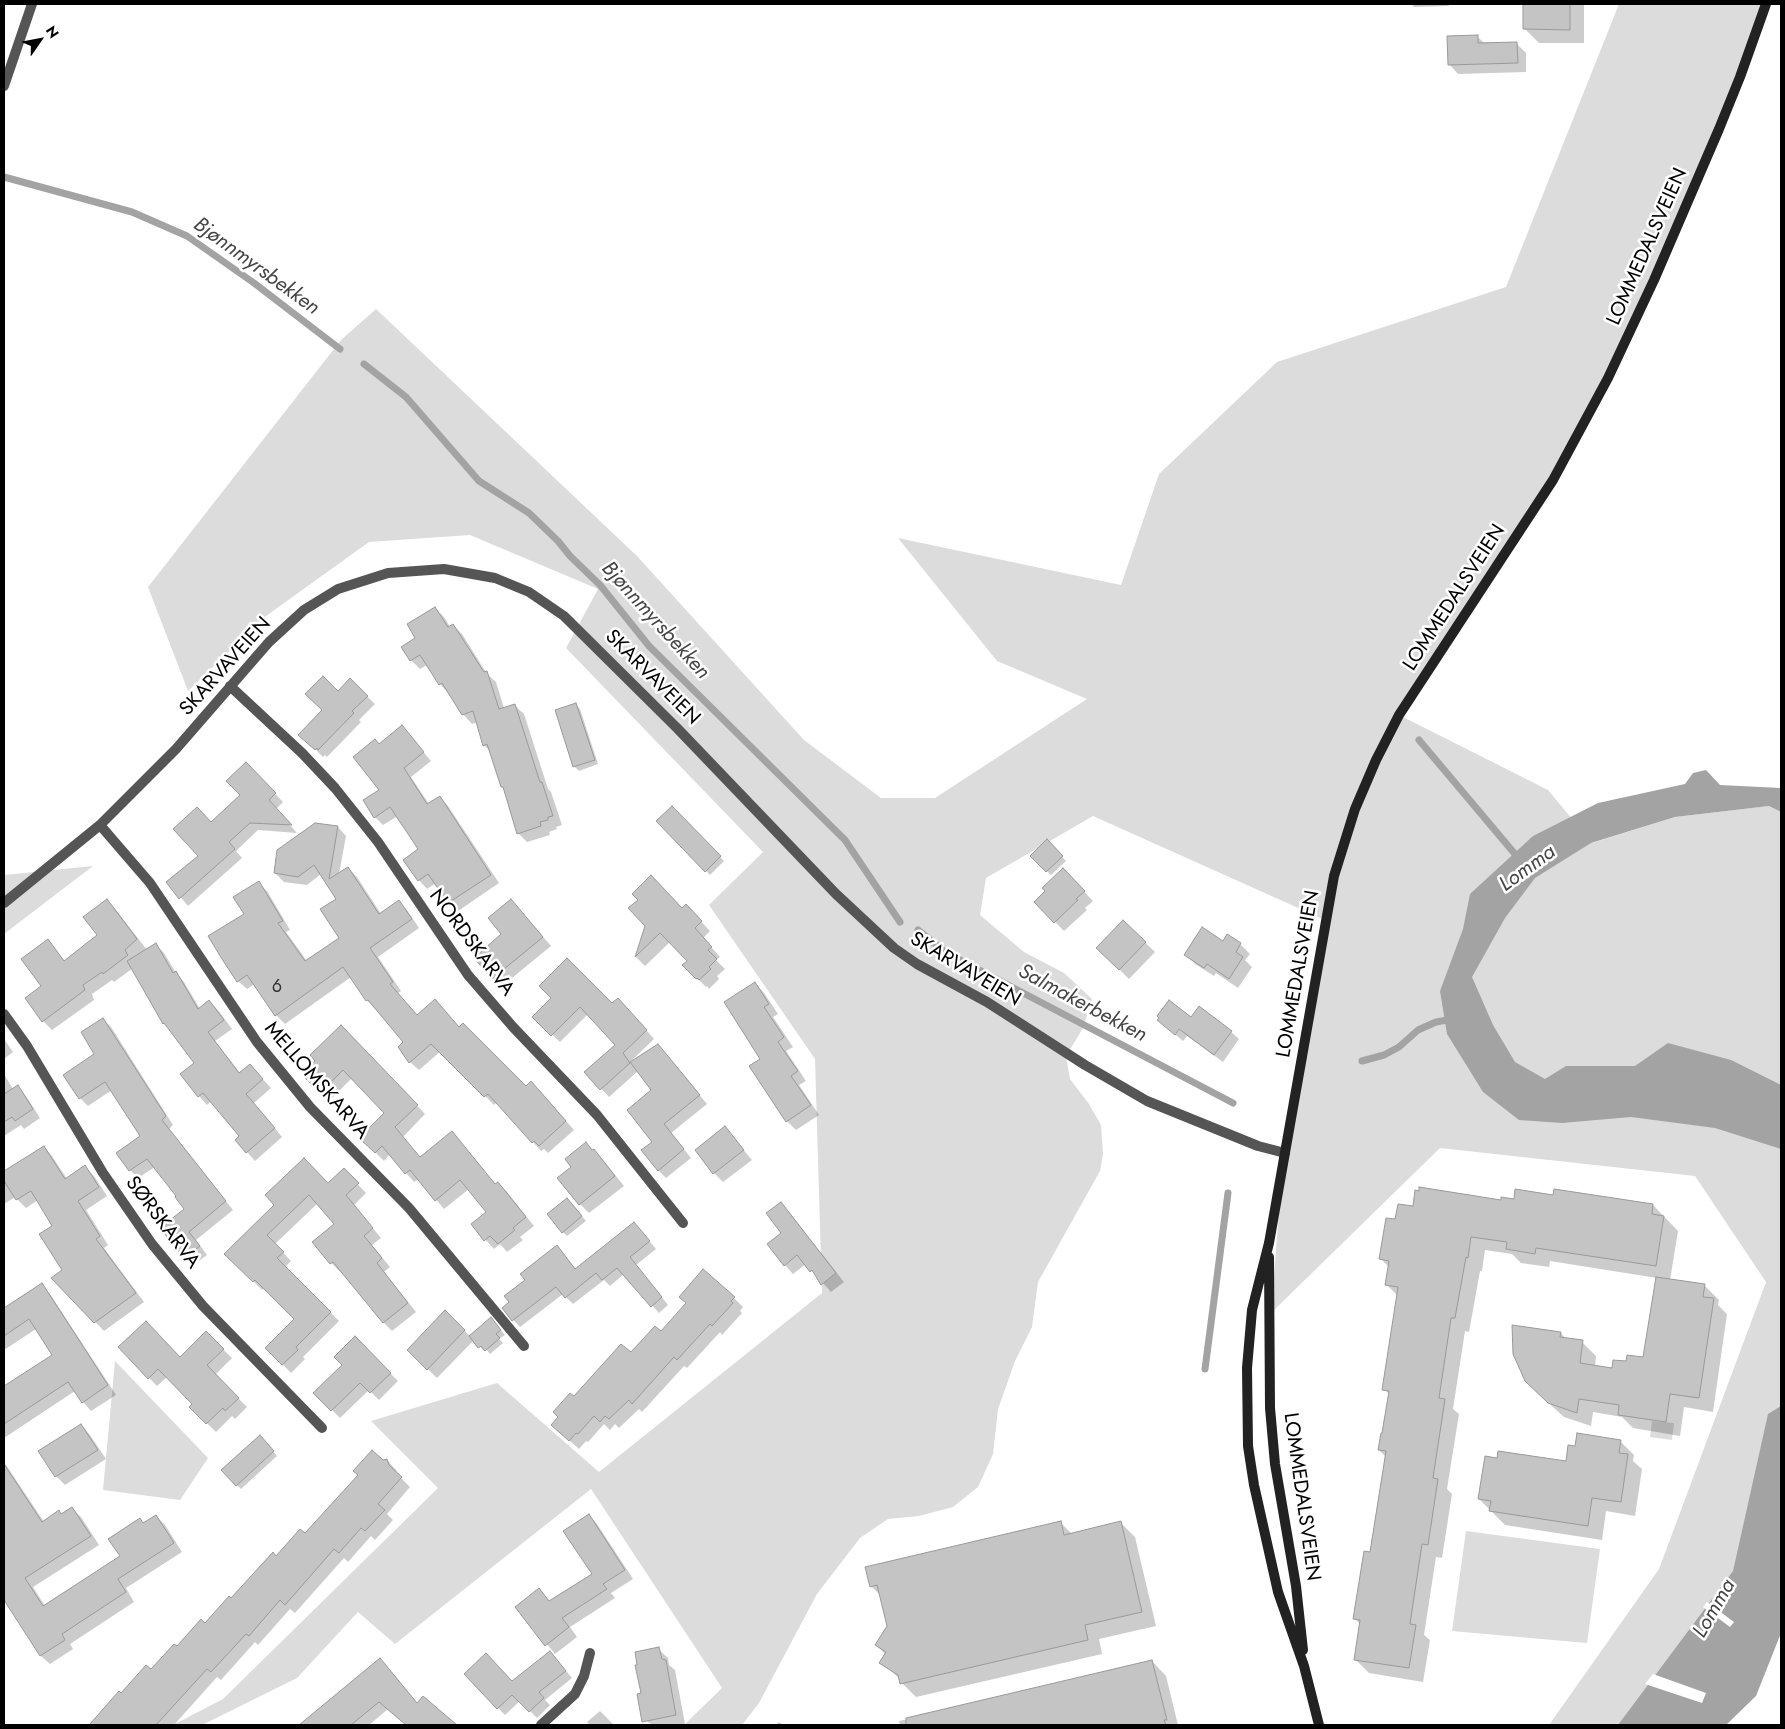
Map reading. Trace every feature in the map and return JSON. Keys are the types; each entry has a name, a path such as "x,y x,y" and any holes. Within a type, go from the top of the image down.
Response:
{"main road":[{"name":"LOMMEDALSVEIEN","path":"1319,1725 1304,1666 1278,1592 1263,1532 1248,1446 1247,1368 1252,1310 1269,1243 1334,876 1355,808 1376,760 1399,715 1553,480 1604,387 1654,280 1715,138 1740,77 1766,4"},
{"name":"LOMMEDALSVEIEN","path":"1269,1243 1271,1313 1270,1408 1275,1464 1296,1586 1304,1666"}],"street":[{"path":"4,86 32,4"},
{"name":"SKARVAVEIEN","path":"4,903 100,825 176,749 269,642 304,610 338,589 388,573 444,569 495,578 528,592 564,616 597,647 836,894 894,948 918,964 987,1002 1085,1065 1147,1101 1242,1140 1285,1153"},
{"name":"NORDSKARVA","path":"230,686 302,753 335,788 378,842 468,975 513,1027 597,1115 683,1223"},
{"name":"MELLOMSKARVA","path":"100,825 150,883 257,1042 304,1100 409,1208 524,1346"},
{"name":"SØRSKARVA","path":"4,1014 27,1046 104,1173 152,1244 203,1306 322,1428"},
{"path":"541,1725 575,1694 584,1676 590,1653"}],"shaded area":[{"path":"1619,4 1765,4 1675,231 1582,429 1399,715 1548,790 1592,843 1675,817 1769,806 1781,812 1781,1596 1704,1725 1549,1725 1659,1569 1766,1282 1695,1176 1440,1148 1271,1313 1283,1161 1325,920 1093,816 986,878 980,915 1024,952 1064,973 1092,999 1083,1028 1066,1056 1070,1079 1089,1104 1101,1125 1103,1154 1100,1171 1038,1282 1032,1327 1015,1361 998,1409 993,1454 978,1487 953,1507 919,1516 888,1519 860,1538 817,1594 759,1703 742,1725 684,1725 722,1688 591,1489 395,1644 358,1612 297,1678 202,1725 173,1725 223,1699 438,1488 371,1421 497,1383 599,1472 822,1293 815,1059 709,905 763,852 566,648 598,589 470,535 369,542 266,616 188,691 148,587 341,340 376,309 637,556 804,740 881,798 935,798 1087,699 997,661 898,538 1121,585 1159,474 1277,362 1506,287"},
{"path":"93,866 4,934 4,875"},
{"path":"115,1361 208,1458 180,1500 103,1490"},
{"path":"1652,1421 1674,1423 1672,1440 1650,1437"},
{"path":"1466,1531 1600,1549 1587,1643 1452,1631"}],"water":[{"name":"Lomma","path":"1706,770 1720,785 1781,788 1781,812 1769,806 1675,817 1591,843 1535,878 1505,918 1472,977 1493,1025 1515,1062 1545,1079 1566,1066 1635,1066 1668,1043 1731,1060 1781,1085 1781,1149 1715,1128 1631,1117 1562,1123 1519,1120 1483,1092 1447,1034 1440,991 1463,929 1470,894 1533,836 1598,803 1685,784 1693,773"},
{"name":"Lomma","path":"1781,1406 1781,1633 1756,1696 1726,1725 1618,1725 1733,1571 1768,1414"}],"pier":[{"path":"1707,1602 1734,1622 1730,1627 1703,1607"},
{"path":"1653,1674 1706,1693 1702,1703 1645,1684"}],"building":[{"path":"1523,4 1570,4 1570,30 1523,29"},
{"path":"1478,35 1478,43 1517,42 1518,63 1448,65 1447,36"},
{"path":"435,607 448,627 453,624 484,672 487,671 499,709 515,704 553,816 548,817 548,820 540,822 541,826 517,834 503,787 501,787 487,744 483,746 473,711 462,715 442,683 439,685 420,655 410,661 401,647 415,638 407,624"},
{"path":"323,676 338,691 350,678 368,696 352,711 354,713 318,750 317,748 315,750 298,735 322,710 305,694"},
{"path":"576,703 595,760 573,767 555,710"},
{"path":"402,725 424,752 404,768 427,804 440,796 491,875 448,903 428,874 418,881 403,860 418,849 390,807 374,818 363,800 379,790 353,757 375,739 379,744"},
{"path":"246,762 276,793 269,800 292,825 250,823 229,842 235,849 179,899 166,882 198,856 173,829 197,807 211,822 240,795 226,781"},
{"path":"672,806 721,856 705,872 656,821"},
{"path":"315,823 338,826 329,879 348,867 379,914 399,900 412,919 370,948 393,982 390,984 417,1015 435,999 459,1027 463,1023 526,1086 531,1081 566,1121 539,1146 534,1141 532,1143 488,1094 484,1097 431,1044 409,1063 398,1047 403,1042 368,1000 366,1001 343,967 275,1016 247,975 237,982 208,936 244,914 233,897 259,881 283,921 278,923 305,961 339,938 320,909 336,899 314,865 298,877 274,873 277,850"},
{"path":"1047,839 1063,856 1046,872 1030,856"},
{"path":"1063,868 1085,891 1054,923 1034,902 1045,891 1042,888"},
{"path":"651,875 682,908 686,904 702,921 695,928 712,947 708,950 717,959 709,967 711,969 699,980 682,965 687,961 660,933 635,957 645,926 628,908 638,900 632,894"},
{"path":"107,899 137,939 125,950 128,955 103,974 102,972 83,985 85,990 42,1022 25,998 41,986 21,959 48,939 64,961 97,935 83,917"},
{"path":"511,899 543,937 492,979 474,958 501,934 488,918"},
{"path":"1123,920 1146,942 1119,970 1096,948"},
{"path":"1202,927 1223,941 1227,934 1241,943 1236,952 1243,957 1229,979 1207,964 1204,968 1184,955"},
{"path":"156,943 173,973 176,971 198,1009 209,1000 224,1020 208,1032 239,1073 250,1064 263,1079 246,1094 275,1128 246,1153 235,1140 239,1136 203,1093 198,1097 180,1074 194,1063 163,1024 127,961"},
{"path":"567,958 612,1003 618,998 647,1030 623,1053 630,1063 600,1090 584,1072 615,1045 580,1007 551,1036 532,1017 551,998 539,986"},
{"path":"755,982 769,1004 764,1007 784,1037 778,1042 798,1071 791,1076 811,1105 786,1122 749,1066 760,1059 724,1002"},
{"path":"1169,1000 1191,1017 1199,1006 1232,1031 1214,1055 1179,1029 1175,1035 1157,1020 1159,1018 1157,1016"},
{"path":"103,1018 166,1116 162,1120 226,1201 189,1232 200,1246 184,1258 160,1228 184,1209 147,1159 129,1171 116,1153 140,1136 105,1082 79,1099 63,1075 94,1054 81,1032"},
{"path":"341,1025 418,1105 395,1127 420,1157 452,1131 495,1184 498,1182 526,1217 513,1228 515,1230 498,1244 490,1236 484,1241 471,1224 486,1212 460,1180 435,1201 410,1170 405,1174 382,1146 375,1153 359,1138 384,1113 343,1070 320,1093 304,1077 314,1067 311,1064 315,1061 310,1055"},
{"path":"658,1044 700,1095 664,1124 684,1149 658,1171 641,1150 652,1142 627,1110 651,1090 630,1062"},
{"path":"18,1085 33,1109 15,1121 12,1117 4,1122 4,1094"},
{"path":"725,1126 744,1150 713,1174 695,1150"},
{"path":"586,1142 592,1150 594,1149 615,1176 579,1205 557,1178 571,1167 565,1159"},
{"path":"44,1146 65,1179 85,1165 99,1187 78,1201 100,1236 96,1239 136,1293 94,1323 51,1278 62,1270 39,1234 52,1226 31,1191 16,1200 4,1181 4,1171"},
{"path":"304,1158 328,1183 344,1168 359,1183 346,1195 373,1228 364,1236 382,1258 377,1263 408,1303 383,1323 333,1262 330,1264 312,1242 334,1224 309,1195 267,1235 284,1252 277,1258 331,1312 296,1347 298,1350 282,1365 265,1348 294,1319 255,1280 253,1282 224,1254 274,1205 265,1195"},
{"path":"1419,1187 1501,1200 1501,1197 1514,1199 1515,1189 1553,1195 1554,1189 1653,1204 1652,1214 1664,1216 1656,1266 1536,1248 1535,1254 1506,1249 1507,1242 1471,1237 1455,1318 1451,1318 1439,1398 1445,1399 1433,1478 1438,1479 1428,1545 1422,1544 1410,1624 1416,1625 1409,1668 1354,1660 1360,1620 1353,1619 1364,1551 1370,1552 1386,1451 1378,1450 1389,1391 1382,1390 1398,1287 1385,1285 1389,1261 1379,1259 1386,1218 1395,1219 1398,1204 1413,1206 1415,1190 1419,1191"},
{"path":"567,1198 582,1216 562,1233 547,1214"},
{"path":"781,1202 836,1273 821,1285 812,1270 810,1272 797,1255 784,1266 767,1244 781,1233 766,1213"},
{"path":"634,1222 650,1241 630,1257 662,1297 651,1307 617,1268 602,1280 596,1273 565,1298 556,1287 512,1321 502,1308 509,1302 504,1296 525,1280 520,1274 557,1245 575,1269"},
{"path":"703,1269 735,1297 731,1301 733,1303 712,1326 710,1324 677,1360 674,1357 632,1404 629,1400 609,1419 605,1416 600,1422 594,1416 569,1441 551,1425 558,1417 553,1412 570,1393 574,1396 621,1344 631,1352 655,1326 661,1331 686,1303 679,1297"},
{"path":"1656,1277 1705,1284 1703,1297 1714,1298 1699,1398 1670,1394 1666,1422 1618,1415 1619,1405 1579,1399 1577,1413 1548,1403 1525,1381 1513,1354 1512,1325 1561,1332 1560,1337 1583,1340 1580,1363 1612,1368 1613,1360 1626,1361 1627,1355 1643,1357"},
{"path":"42,1283 108,1385 82,1403 68,1382 4,1424 4,1386 52,1355 29,1319 4,1336 4,1308"},
{"path":"445,1310 465,1330 427,1370 407,1350"},
{"path":"491,1317 501,1330 496,1334 500,1338 485,1351 481,1346 478,1348 469,1336"},
{"path":"146,1321 180,1357 206,1331 224,1349 207,1365 239,1398 225,1411 223,1408 206,1424 189,1407 192,1404 158,1369 148,1379 118,1347"},
{"path":"355,1336 391,1373 370,1393 360,1383 331,1411 313,1393 342,1365 334,1357"},
{"path":"81,1424 98,1450 55,1477 38,1451"},
{"path":"1577,1433 1621,1440 1619,1453 1628,1454 1621,1502 1592,1498 1588,1526 1489,1511 1491,1501 1478,1499 1485,1456 1497,1458 1498,1451 1566,1461 1568,1445 1575,1446"},
{"path":"260,1435 274,1451 236,1486 221,1470"},
{"path":"372,1450 383,1460 387,1459 389,1465 402,1477 378,1504 385,1510 365,1531 361,1528 339,1553 334,1549 285,1605 280,1600 249,1636 246,1634 211,1672 207,1669 156,1725 89,1725 119,1691 121,1693 146,1665 151,1669 174,1644 177,1646 201,1619 205,1623 273,1552 276,1556 300,1529 305,1533 358,1475 353,1471"},
{"path":"4,1464 42,1522 59,1510 61,1514 72,1507 91,1536 25,1578 43,1606 120,1556 108,1539 140,1518 143,1523 156,1515 174,1543 118,1579 126,1592 62,1634 65,1640 40,1656 4,1600"},
{"path":"589,1514 625,1570 603,1584 607,1589 562,1618 569,1627 545,1646 515,1607 539,1588 549,1601 592,1574 563,1531"},
{"path":"1061,1521 1064,1535 1121,1521 1142,1612 1085,1625 1088,1640 900,1684 898,1675 879,1663 886,1652 875,1645 887,1626 877,1585 870,1587 865,1567"},
{"path":"659,1647 662,1659 666,1660 676,1715 642,1722 637,1694 641,1693 635,1665 637,1665 635,1652"},
{"path":"550,1651 566,1671 539,1692 544,1698 529,1712 512,1695 497,1709 464,1674 486,1653 512,1681"},
{"path":"380,1658 417,1703 423,1696 457,1725 406,1725 379,1702 351,1725 299,1725"},
{"path":"1152,1660 1167,1720 1164,1720 1166,1725 906,1725 906,1718"}],"waterway":[{"name":"Bjønnmyrsbekken","path":"4,177 132,212 187,236 254,283 340,349"},
{"name":"Bjønnmyrsbekken","path":"364,364 406,397 479,481 529,513 558,541 570,556 600,585 649,646 845,840 900,922"},
{"name":"Lomma","path":"1419,740 1520,860"},
{"name":"Salmakerbekken","path":"918,930 945,952 1233,1103"},
{"name":"Salmakerbekken","path":"1362,1061 1384,1055 1399,1047 1418,1030 1436,1022 1453,1019"},
{"path":"1205,1369 1228,1193"}]}
